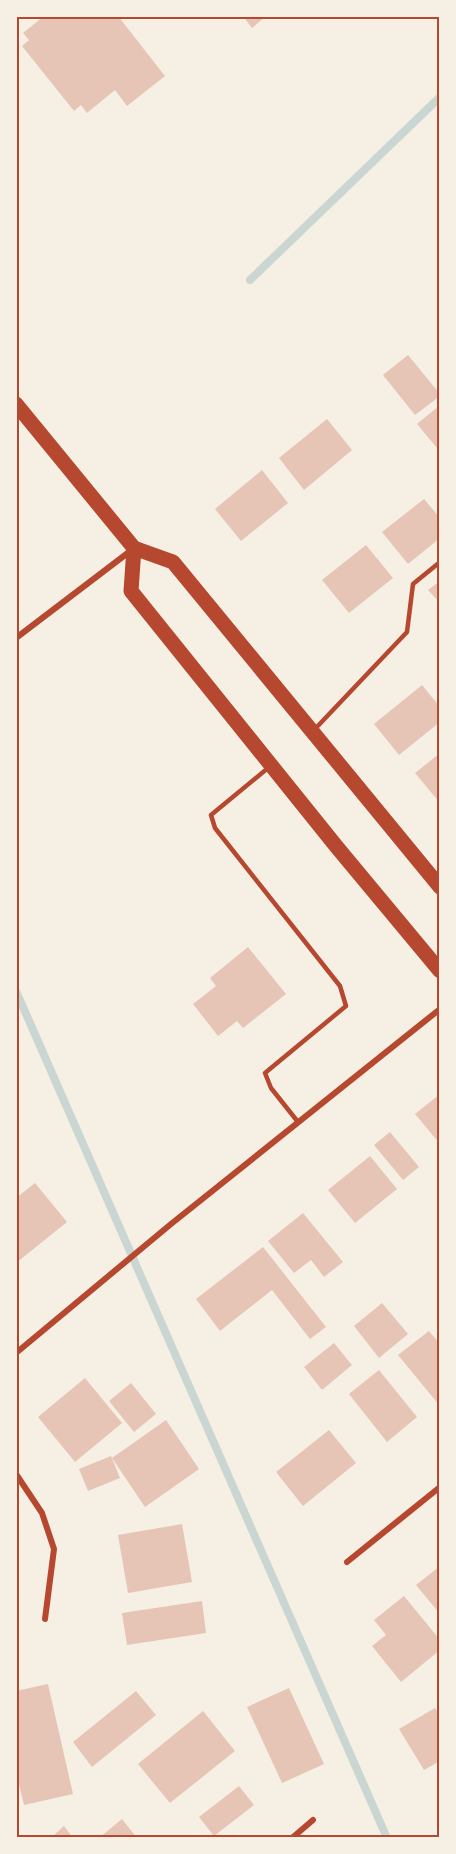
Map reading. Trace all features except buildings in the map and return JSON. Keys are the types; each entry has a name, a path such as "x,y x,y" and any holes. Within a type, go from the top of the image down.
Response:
{"main road":[{"path":"16,404 134,548 173,562 440,887"},
{"path":"134,548 131,591 270,766 440,971"}],"street":[{"path":"16,638 134,548"},
{"path":"16,1353 171,1224 440,1009"},
{"path":"16,1474 42,1513 54,1549 45,1619"},
{"path":"347,1562 440,1487"},
{"path":"292,1838 313,1820"}],"lane":[{"path":"312,731 407,632 413,584 440,562"},
{"path":"270,766 211,815 215,828 340,986 346,1006 265,1073 271,1088 298,1122"}],"waterway":[{"path":"250,280 440,97"},
{"path":"16,991 387,1838"}]}
